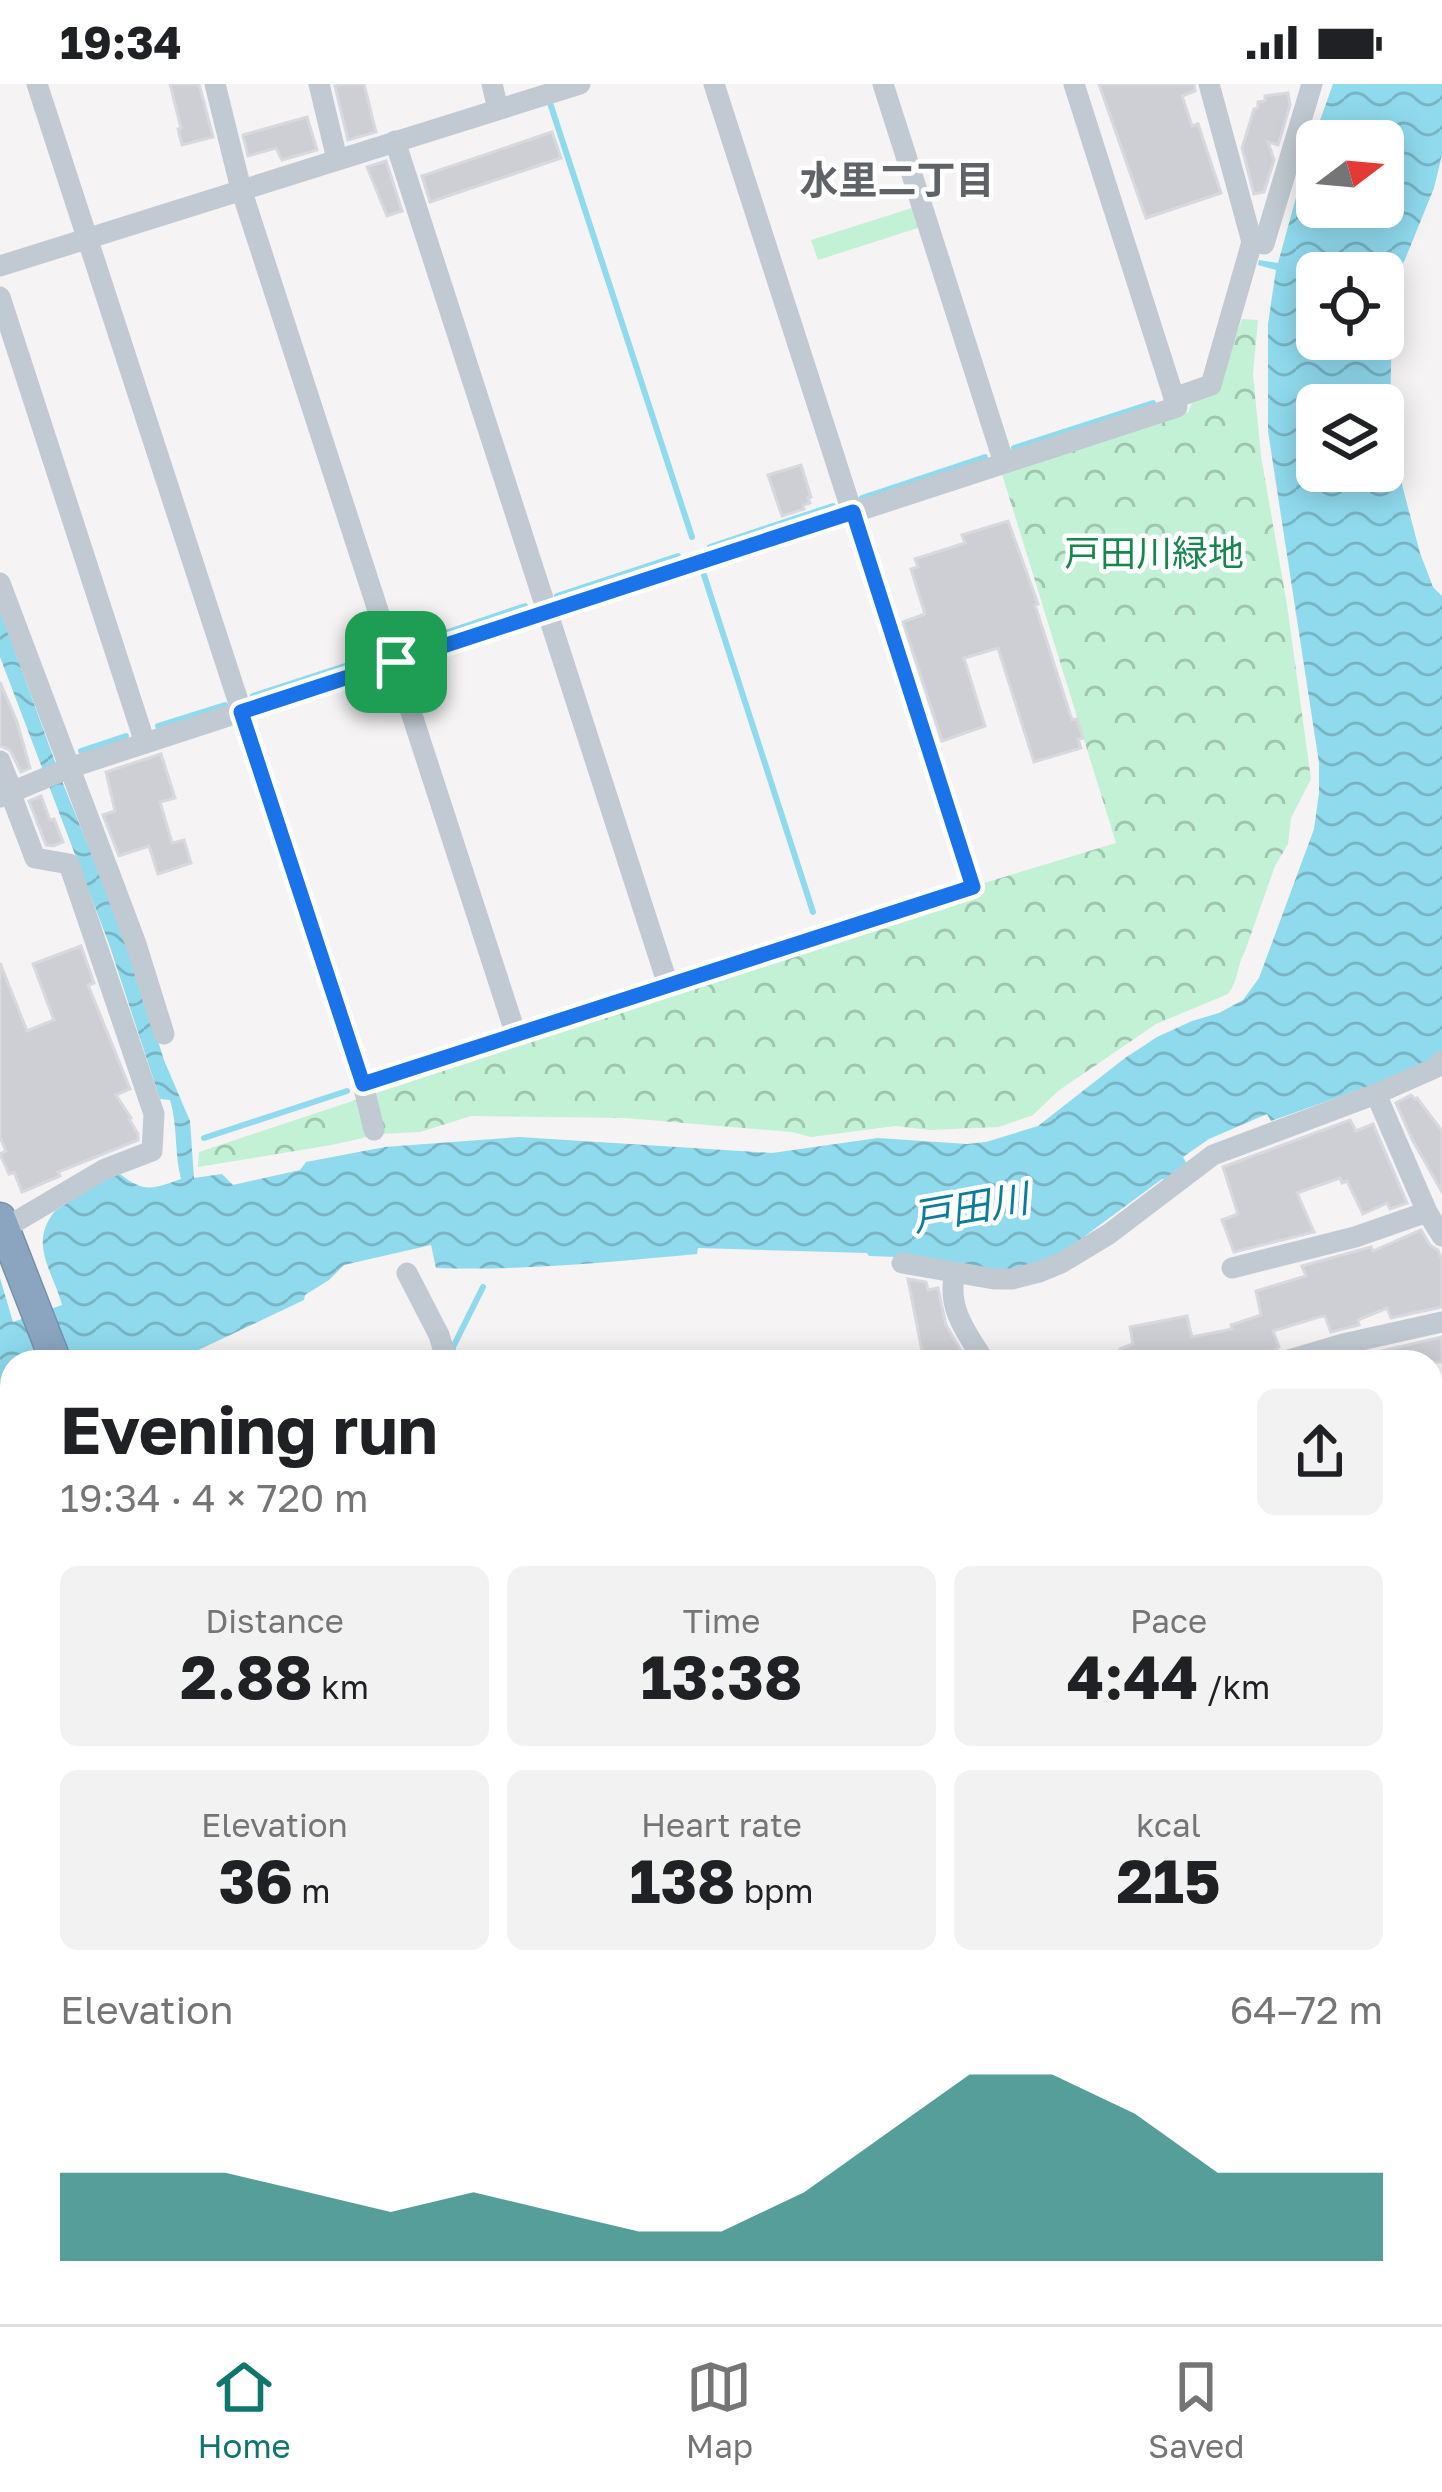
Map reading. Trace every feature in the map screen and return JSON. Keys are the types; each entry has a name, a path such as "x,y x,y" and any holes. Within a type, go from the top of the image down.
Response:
{"highway":[{"path":"1,1226 51,1350"}],"street":[{"path":"37,84 363,1084 374,1130"},
{"path":"215,84 241,189 516,1035"},
{"path":"319,84 337,159"},
{"path":"492,84 498,110"},
{"path":"0,266 580,84"},
{"path":"363,1084 973,887 714,84"},
{"path":"883,84 1004,463"},
{"path":"7,793 146,743 1177,406 1074,84"},
{"path":"1174,398 1211,386 1252,242 1209,84"},
{"path":"1252,242 1264,244 1312,84"},
{"path":"395,141 668,986"},
{"path":"0,297 146,743"},
{"path":"0,583 57,773 136,944 164,1034"},
{"path":"0,761 7,793 35,857 69,864 154,1114 152,1151 105,1169 1,1226"},
{"path":"902,1264 1012,1279 1061,1263 1109,1234 1213,1155 1440,1068"},
{"path":"1376,1094 1442,1236"},
{"path":"1232,1268 1355,1237 1427,1212"},
{"path":"407,1273 443,1350"},
{"path":"956,1273 951,1290 957,1316 978,1350"},
{"path":"1354,1350 1442,1322"}],"green space":[{"path":"915,207 921,227 818,260 811,240"},
{"name":"戸田川緑地","path":"1242,319 1258,320 1253,374 1261,456 1311,779 1291,818 1288,844 1275,866 1228,994 1156,1024 1058,1091 1033,1115 999,1127 930,1130 895,1126 811,1137 625,1118 471,1116 420,1132 381,1134 198,1167 199,1152 985,891 984,883 1116,843 1002,474 1188,412 1194,398 1215,392"}],"water":[{"name":"戸田川","path":"1333,84 1442,84 1442,155 1404,262 1404,252 1296,252 1296,360 1391,360 1391,384 1296,384 1296,492 1404,492 1420,553 1433,587 1442,596 1442,1052 1426,1066 1271,1121 1267,1114 1209,1139 1183,1157 1187,1164 1085,1236 1086,1241 1029,1267 997,1271 867,1253 698,1248 697,1254 599,1263 436,1268 431,1245 344,1265 304,1300 198,1350 0,1350 0,1278 13,1322 62,1305 43,1246 47,1223 55,1211 120,1174 149,1187 181,1179 170,1100 160,1099 109,944 0,657 0,610 190,1121 194,1178 222,1174 233,1185 300,1170 306,1162 385,1147 519,1137 772,1153 878,1138 986,1142 1038,1126 1157,1037 1243,1000 1259,978 1314,829 1319,763 1268,431 1268,324 1276,270 1258,265 1259,260 1278,263 1296,198 1296,228 1404,228 1404,120 1320,120"}],"building":[{"path":"170,84 199,84 213,137 182,145"},
{"path":"364,84 376,132 348,140 335,86"},
{"path":"1099,84 1194,84 1195,91 1182,96 1192,126 1198,124 1221,193 1146,218"},
{"path":"1288,93 1290,105 1278,145 1268,142 1274,160 1264,192 1254,194 1242,148 1254,109 1265,96"},
{"path":"307,117 317,150 282,160 276,148 248,156 243,135"},
{"path":"552,132 561,158 430,202 422,176"},
{"path":"386,161 402,211 387,216 367,167"},
{"path":"801,465 810,503 782,516 768,475"},
{"path":"1008,521 1072,720 1077,719 1083,738 1078,739 1081,748 1034,762 998,648 964,658 985,726 942,741 903,622 925,614 911,569 918,567 915,559 965,543 962,535"},
{"path":"0,682 30,768 21,772 10,750 0,746"},
{"path":"161,754 175,798 160,802 172,843 184,840 191,863 158,874 149,846 119,856 103,815 115,811 106,772"},
{"path":"41,796 63,842 53,846 46,845 29,801"},
{"path":"81,946 94,983 88,985 130,1089 116,1095 138,1140 22,1192 0,1154 6,1151 0,1137 0,963 27,1031 54,1020 33,964"},
{"path":"1411,1095 1442,1131 1442,1192 1396,1103"},
{"path":"1350,1120 1356,1131 1373,1124 1407,1203 1390,1209 1387,1203 1363,1214 1347,1181 1342,1183 1340,1178 1297,1193 1314,1232 1234,1252 1222,1220 1238,1214 1223,1167"},
{"path":"1421,1230 1442,1260 1442,1307 1391,1318 1387,1308 1358,1320 1359,1325 1331,1332 1325,1316 1319,1317 1273,1331 1279,1347 1275,1350 1120,1350 1133,1344 1130,1327 1187,1316 1192,1337 1232,1329 1231,1325 1261,1315 1256,1291 1306,1276 1302,1266 1371,1247 1373,1251"},
{"path":"908,1279 926,1282 928,1290 938,1288 946,1325 961,1350 922,1350"},
{"path":"1442,1337 1442,1350 1386,1350"}],"waterway":[{"path":"549,100 692,537"},
{"path":"1014,448 1153,403"},
{"path":"862,498 985,457"},
{"path":"710,547 833,506"},
{"path":"557,596 678,556"},
{"path":"704,575 813,912"},
{"path":"404,647 525,606"},
{"path":"253,696 376,656"},
{"path":"158,726 225,705"},
{"path":"81,751 126,736"},
{"path":"204,1138 347,1091"},
{"path":"453,1350 483,1287"}],"district":[{"name":"水里二丁目","path":"897,179"}],"route":[{"path":"853,512 973,887 363,1084 241,712 396,662 853,512"}]}
